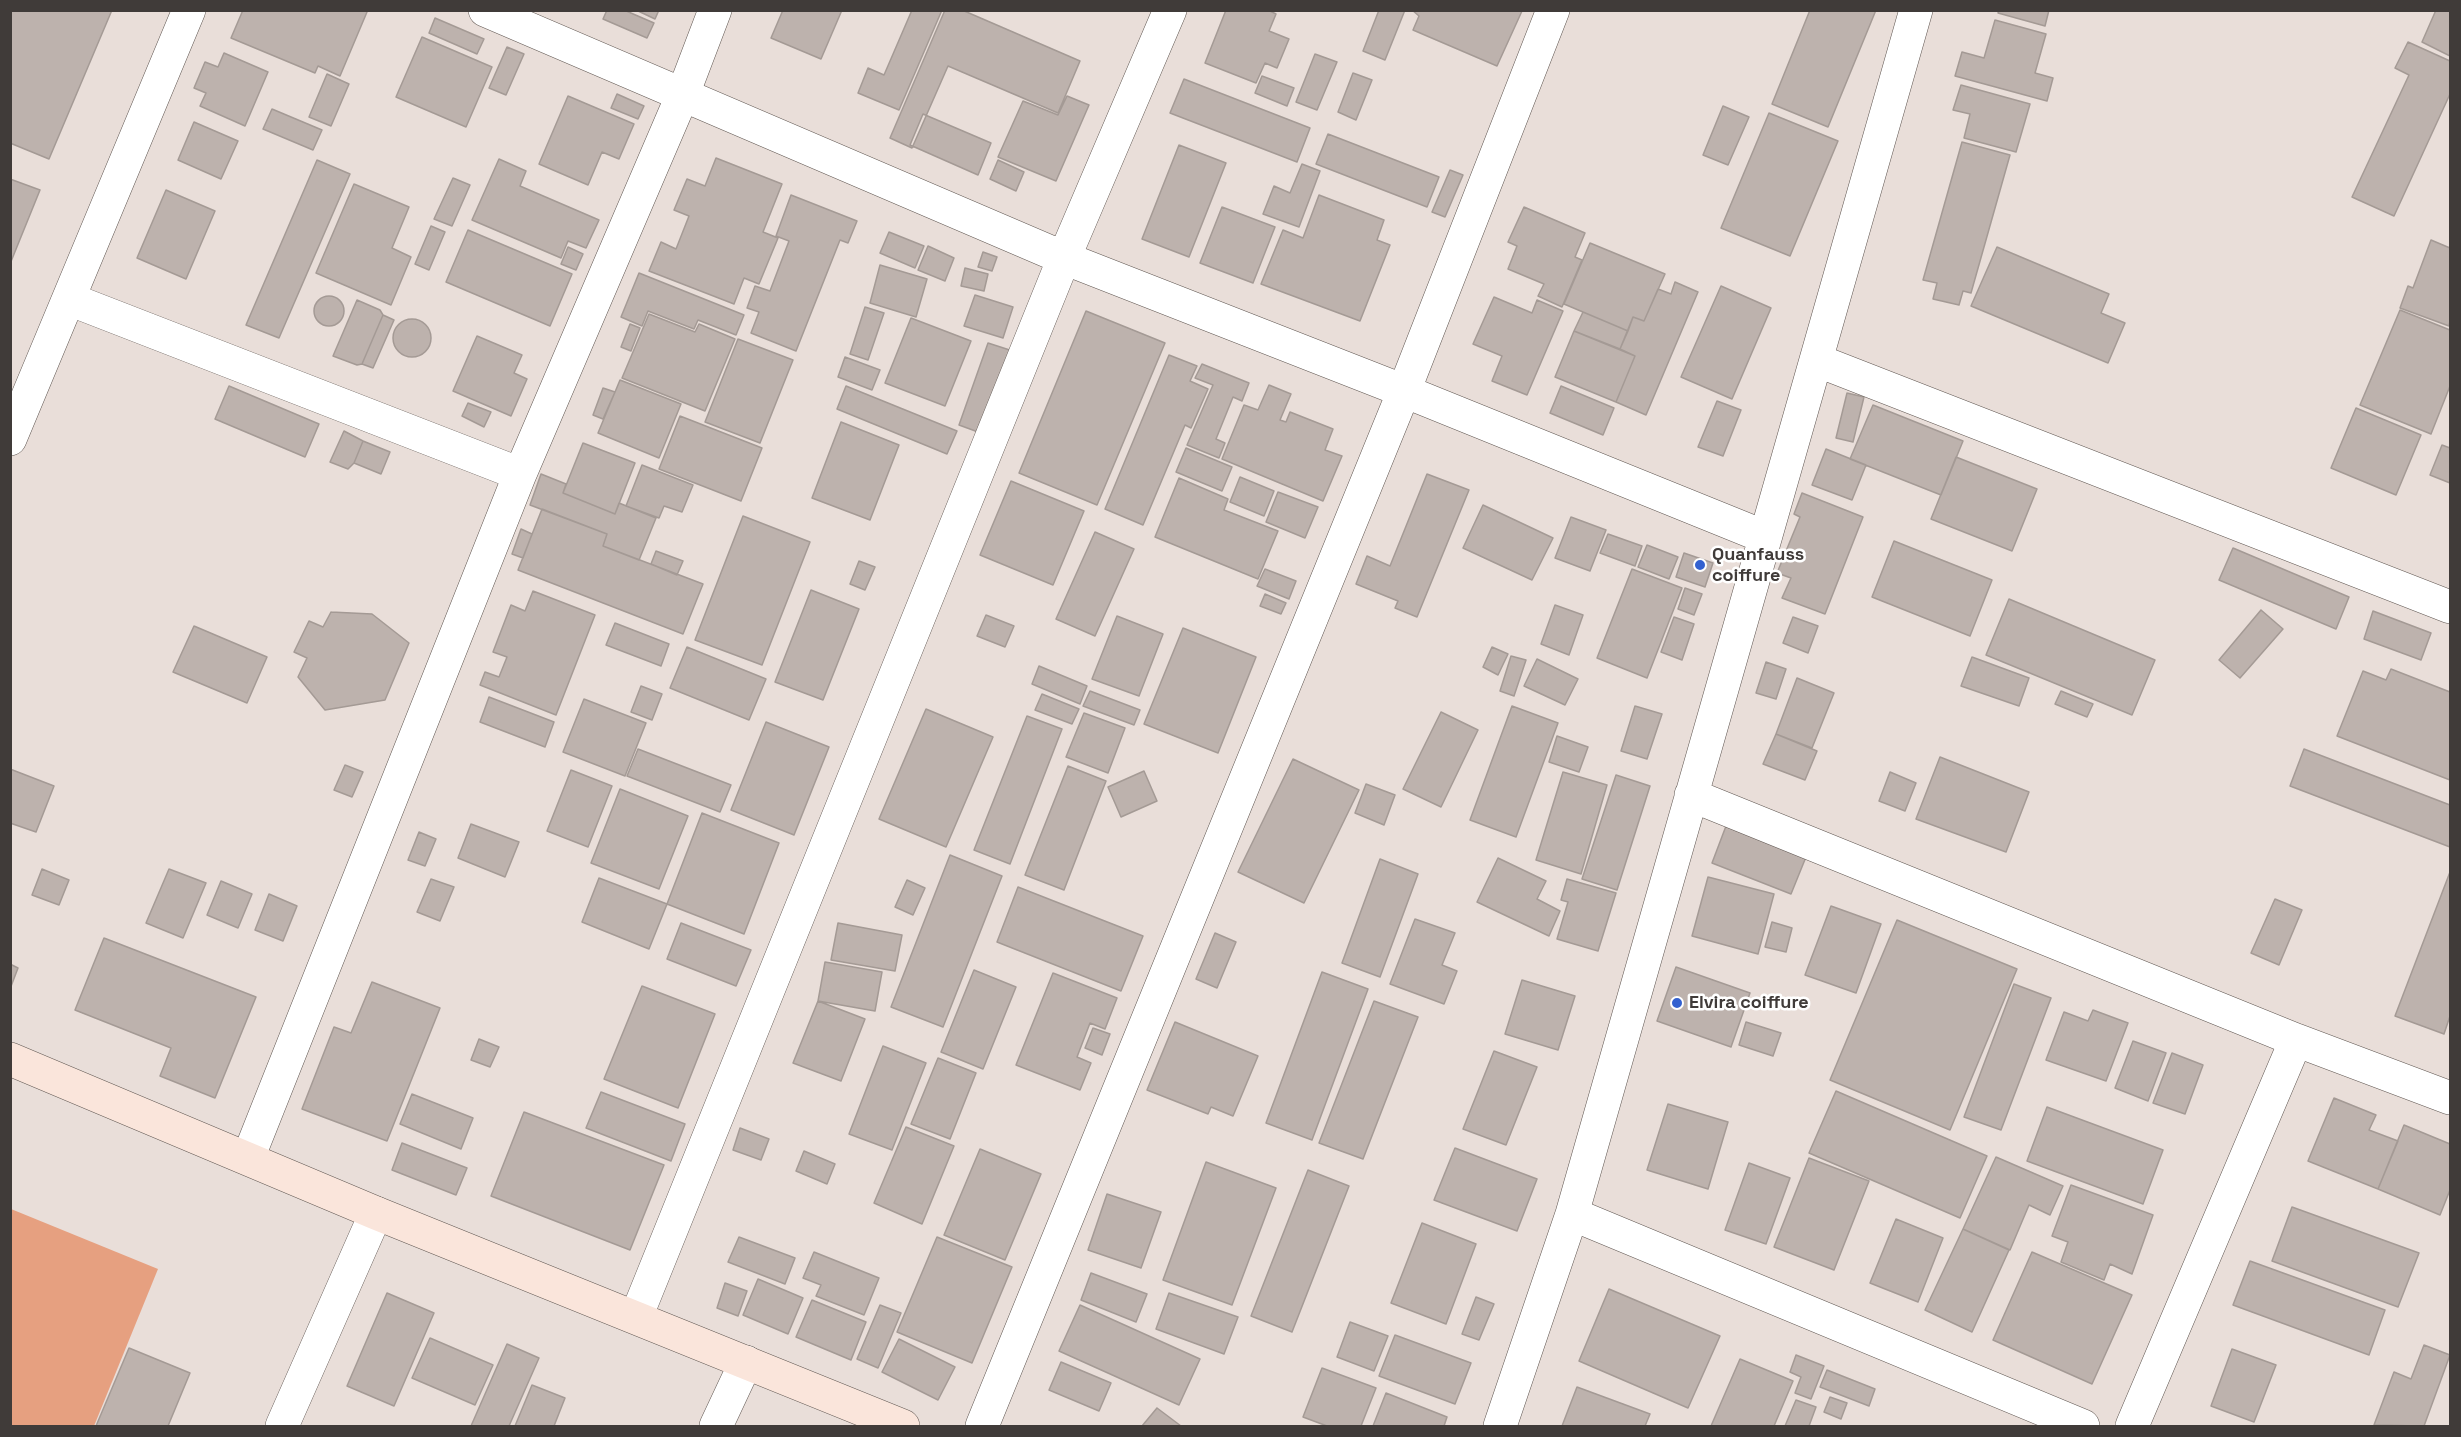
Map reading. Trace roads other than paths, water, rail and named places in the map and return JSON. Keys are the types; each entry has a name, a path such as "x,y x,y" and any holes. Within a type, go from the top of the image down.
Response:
{"main road":[{"path":"10,1059 376,1213 903,1426"}],"street":[{"path":"10,439 189,10"},
{"path":"485,10 1064,258 1765,537"},
{"path":"248,1158 520,474 683,94 715,10"},
{"path":"636,1317 1064,258 1170,10"},
{"path":"982,1426 1404,392 1553,10"},
{"path":"1500,1426 1572,1214 1916,10"},
{"path":"69,299 520,474"},
{"path":"1816,360 2451,607"},
{"path":"1691,795 2296,1040 2451,1098"},
{"path":"2132,1426 2296,1040"},
{"path":"282,1426 376,1213"},
{"path":"1572,1214 2083,1426"},
{"path":"716,1426 746,1362"}],"place":[{"name":"Quanfauss coiffure","path":"1700,565"},
{"name":"Elvira coiffure","path":"1677,1003"}]}
